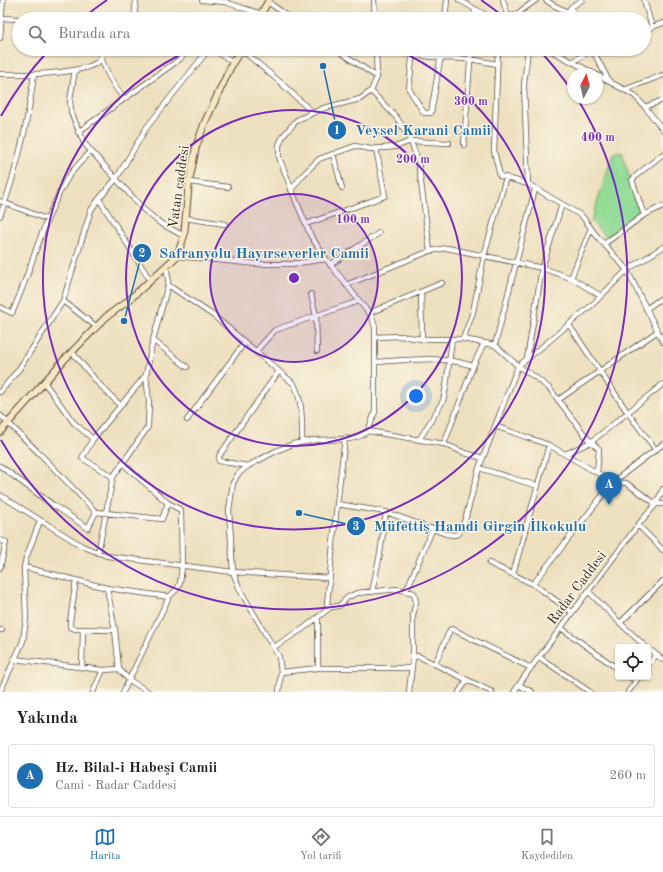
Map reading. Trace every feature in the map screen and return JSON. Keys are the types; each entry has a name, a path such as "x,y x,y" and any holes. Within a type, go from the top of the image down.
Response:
{"street":[{"path":"0,38 3,0"},
{"path":"135,12 136,0"},
{"path":"202,0 226,1 249,12"},
{"path":"374,0 375,12"},
{"path":"446,12 447,0"},
{"path":"459,0 480,12"},
{"path":"503,0 506,12"},
{"path":"519,12 536,0"},
{"path":"546,0 568,12 571,7 582,0"},
{"path":"644,0 648,12"},
{"path":"262,12 268,1 283,12"},
{"path":"571,7 574,12"},
{"path":"1,18 12,19"},
{"path":"651,23 652,26 663,23"},
{"path":"100,56 113,84 124,99"},
{"path":"78,132 182,56"},
{"path":"0,392 19,369 63,301 91,210 98,199 116,179 147,127 203,56"},
{"path":"223,56 233,62"},
{"name":"Vatan caddesi","path":"0,432 44,382 106,317 129,300 177,256 184,236 189,182 192,163 200,133 237,56"},
{"path":"250,56 312,112"},
{"path":"346,56 377,77"},
{"path":"279,692 281,672 280,656 240,590 233,572 229,510 230,495 233,483 238,474 248,466 276,451 302,442 328,438 360,436 368,431 375,412 375,327 372,317 330,265 311,236 291,190 279,157 279,145 290,126 297,120 312,112 340,103 360,99 371,92 377,77 376,56"},
{"path":"413,56 409,89 424,113 431,113 441,58"},
{"path":"432,56 441,58 470,59 497,64"},
{"path":"464,145 470,56"},
{"path":"498,56 494,151 500,176 528,184 582,216 590,228 626,270 663,341"},
{"path":"527,56 524,85 528,184"},
{"path":"561,56 584,68"},
{"path":"572,62 581,56"},
{"path":"596,56 609,81"},
{"path":"0,74 34,74 76,70 86,68 101,60"},
{"path":"76,70 70,100 70,112 78,132 91,151 143,210 160,223 184,236"},
{"path":"0,216 2,202 20,153 30,106 34,74"},
{"path":"624,90 663,75"},
{"path":"603,78 634,95 663,130"},
{"path":"371,92 397,118 411,141 418,160 430,251"},
{"path":"645,107 663,100"},
{"path":"291,190 302,176 319,159 355,146 371,149 395,147 411,141 449,143"},
{"path":"306,224 386,196 376,148"},
{"path":"0,307 12,313 46,219 67,180 91,151"},
{"path":"332,154 342,188"},
{"path":"644,215 632,180 663,154"},
{"path":"463,339 473,312 484,256 506,177"},
{"path":"189,182 228,187"},
{"path":"495,345 535,189"},
{"path":"98,199 150,280"},
{"path":"2,202 46,219"},
{"path":"527,359 542,268 562,204"},
{"path":"604,244 644,215 663,206"},
{"path":"185,218 225,224"},
{"path":"571,278 590,228"},
{"path":"330,265 380,233"},
{"path":"337,504 386,512 446,534 455,535 459,533 469,507 479,468 518,366 569,325 601,296 626,270 663,247"},
{"path":"346,285 430,251 447,248 542,268 571,278 601,296"},
{"path":"177,256 257,264 291,264 326,259"},
{"path":"98,553 112,477 148,427 149,402 146,375 153,340 168,285 166,266"},
{"path":"369,313 442,283"},
{"path":"168,285 214,316 294,384 301,406 302,442"},
{"path":"421,292 422,339"},
{"path":"311,294 316,316 317,351"},
{"path":"646,309 663,297"},
{"path":"63,301 97,327"},
{"path":"256,351 275,330 359,301"},
{"path":"569,325 628,413 656,450"},
{"path":"558,400 658,331"},
{"path":"375,337 400,336 422,339 463,339 495,345 518,366 549,388 591,442 599,450 597,472"},
{"path":"419,440 443,401 452,339"},
{"path":"153,340 187,367"},
{"path":"187,420 245,342"},
{"path":"444,444 473,366 484,343"},
{"path":"72,352 98,383 120,405"},
{"path":"375,362 421,360 449,361 461,362 473,366"},
{"path":"248,466 219,461 219,456 279,371"},
{"path":"112,477 82,458 93,439 146,375"},
{"path":"44,382 74,423 93,439"},
{"path":"565,454 591,442 663,384"},
{"path":"0,415 46,459 96,512 162,519 168,503"},
{"path":"495,426 549,445 613,482 626,483 656,504 663,504"},
{"path":"368,431 444,444 465,453 483,458"},
{"path":"331,607 327,604 329,578 346,438"},
{"path":"533,584 613,482 663,444"},
{"path":"513,574 549,445"},
{"path":"122,464 168,503 181,510 182,566 178,588 169,597 123,692"},
{"path":"0,466 53,505 88,528 96,512"},
{"path":"479,468 538,486"},
{"name":"Radar Caddesi","path":"514,692 638,524 656,504 663,489"},
{"path":"0,496 82,546 107,556 233,572 329,578"},
{"path":"372,592 380,554 386,512"},
{"path":"0,692 2,682 23,641 26,618 24,567 40,521"},
{"path":"638,524 663,550"},
{"path":"406,591 433,528"},
{"path":"0,540 6,542 0,568"},
{"path":"489,563 533,584 572,612"},
{"path":"24,567 107,588 169,597"},
{"path":"76,580 70,627 83,630 116,630"},
{"path":"620,623 663,580"},
{"path":"107,588 116,630 119,669 129,680 149,692"},
{"path":"274,647 304,628 331,607 339,606 348,597 357,593 398,589 414,593 416,602 413,615 413,657 409,692"},
{"path":"588,591 643,644"},
{"path":"318,617 318,668"},
{"path":"561,628 615,667"},
{"path":"435,664 450,630 452,629 531,668"},
{"path":"82,667 83,630"},
{"path":"651,651 663,660"},
{"path":"651,661 656,654"},
{"path":"413,657 418,656 492,692"},
{"path":"539,657 590,692"},
{"path":"14,659 103,670 119,669"},
{"path":"281,672 318,668 412,668"},
{"path":"93,692 103,670"},
{"path":"459,692 467,680"},
{"path":"628,692 637,680"},
{"path":"519,685 532,692"}],"green space":[{"path":"622,152 640,215 606,237 591,221 613,154"}],"place":[{"name":"Veysel Karani Camii","path":"323,66"},
{"name":"Safranyolu Hayırseverler Camii","path":"124,321"},
{"name":"Hz. Bilal-i Habeşi Camii","path":"609,505"},
{"name":"Müfettiş Hamdi Girgin İlkokulu","path":"299,513"}]}
